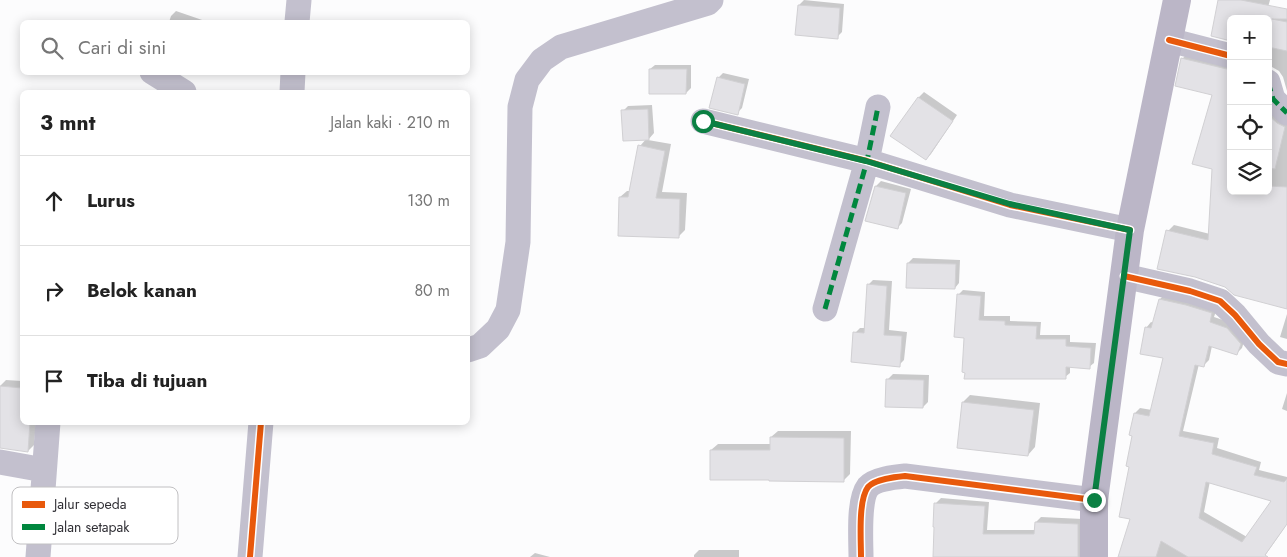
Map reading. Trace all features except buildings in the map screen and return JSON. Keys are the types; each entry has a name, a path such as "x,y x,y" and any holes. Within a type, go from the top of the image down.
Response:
{"main road":[{"path":"1094,557 1094,500 1130,230 1177,0"}],"street":[{"path":"297,20 299,0"},
{"path":"470,349 480,346 498,328 508,310 518,242 520,107 527,80 542,60 561,47 708,3 711,0"},
{"path":"1169,40 1227,55"},
{"path":"157,75 181,90"},
{"path":"292,90 293,75"},
{"path":"1272,96 1287,114"},
{"path":"825,309 866,161 878,107"},
{"path":"703,121 866,161 1010,204 1130,230"},
{"path":"1124,276 1190,291 1220,301 1278,362 1287,364"},
{"path":"43,487 48,425"},
{"path":"250,557 261,425"},
{"path":"0,462 44,470"},
{"path":"860,557 861,503 868,487 884,479 905,476 1094,500"},
{"path":"38,557 39,544"}],"marked path":[{"path":"1272,96 1287,113"},
{"path":"825,309 867,161 878,107"}],"cycle path":[{"path":"1169,40 1227,55"},
{"path":"703,121 867,161 1010,205 1130,230"},
{"path":"1124,276 1190,291 1220,301 1278,362 1287,364"},
{"path":"250,557 261,425"},
{"path":"861,557 861,520 865,493 871,484 885,479 905,476 1094,500"}],"route":[{"path":"703,121 866,161 1010,204 1130,230 1094,500"}]}
